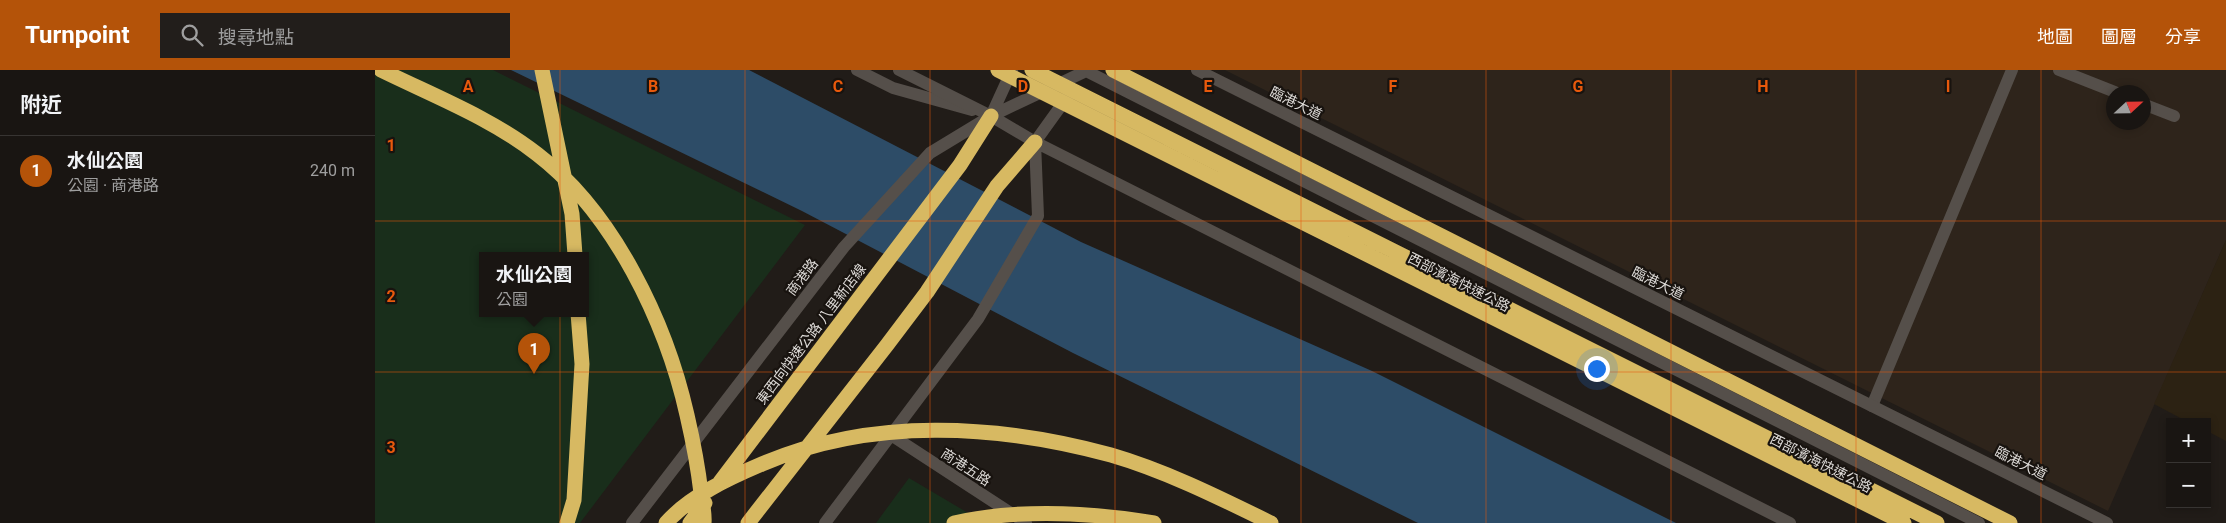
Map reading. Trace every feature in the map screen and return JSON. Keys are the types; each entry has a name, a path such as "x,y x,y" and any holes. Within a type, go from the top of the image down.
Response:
{"highway":[{"path":"381,70 494,125 538,154 583,196 623,255 657,319 680,384 697,458 704,523"},
{"path":"542,70 572,214 575,252"},
{"name":"西部濱海快速公路","path":"998,70 1904,523"},
{"path":"1031,70 1937,523"},
{"path":"1113,70 2010,523"},
{"name":"東西向快速公路 八里新店線","path":"690,523 881,267 960,165 991,116"},
{"path":"747,523 887,346 927,292 997,186 1035,142"},
{"path":"567,523 574,500 582,364 578,317"},
{"path":"666,523 698,498 731,479 781,456 826,443 868,435 957,429 994,432 1112,455 1177,480 1271,523"},
{"path":"954,523 1023,513 1111,516 1154,523"}],"street":[{"path":"857,70 893,88 991,116"},
{"path":"899,70 991,116 1035,142 1790,523"},
{"path":"991,116 1012,70"},
{"path":"825,523 978,318 1038,216 1035,142 1086,70 1979,523"},
{"name":"商港路","path":"632,523 844,247 929,153 991,116 1086,70"},
{"name":"臨港大道","path":"1197,70 2107,523"},
{"path":"1872,406 2012,70"},
{"path":"2059,70 2106,88"},
{"path":"2151,107 2174,116"},
{"name":"商港五路","path":"891,435 1026,523"}],"shaded area":[{"path":"1225,70 2226,70 2226,240 2108,511"},
{"path":"2226,240 2226,441 2211,433 2211,418 2180,418 2154,404"}],"green space":[{"path":"375,70 493,70 805,225 580,523 375,523"},
{"path":"909,478 985,523 876,523"}],"water":[{"path":"511,70 749,70 1081,242 1372,371 1676,523 1418,523 1073,353 802,211"}],"place":[{"name":"水仙公園","path":"534,374"}]}
